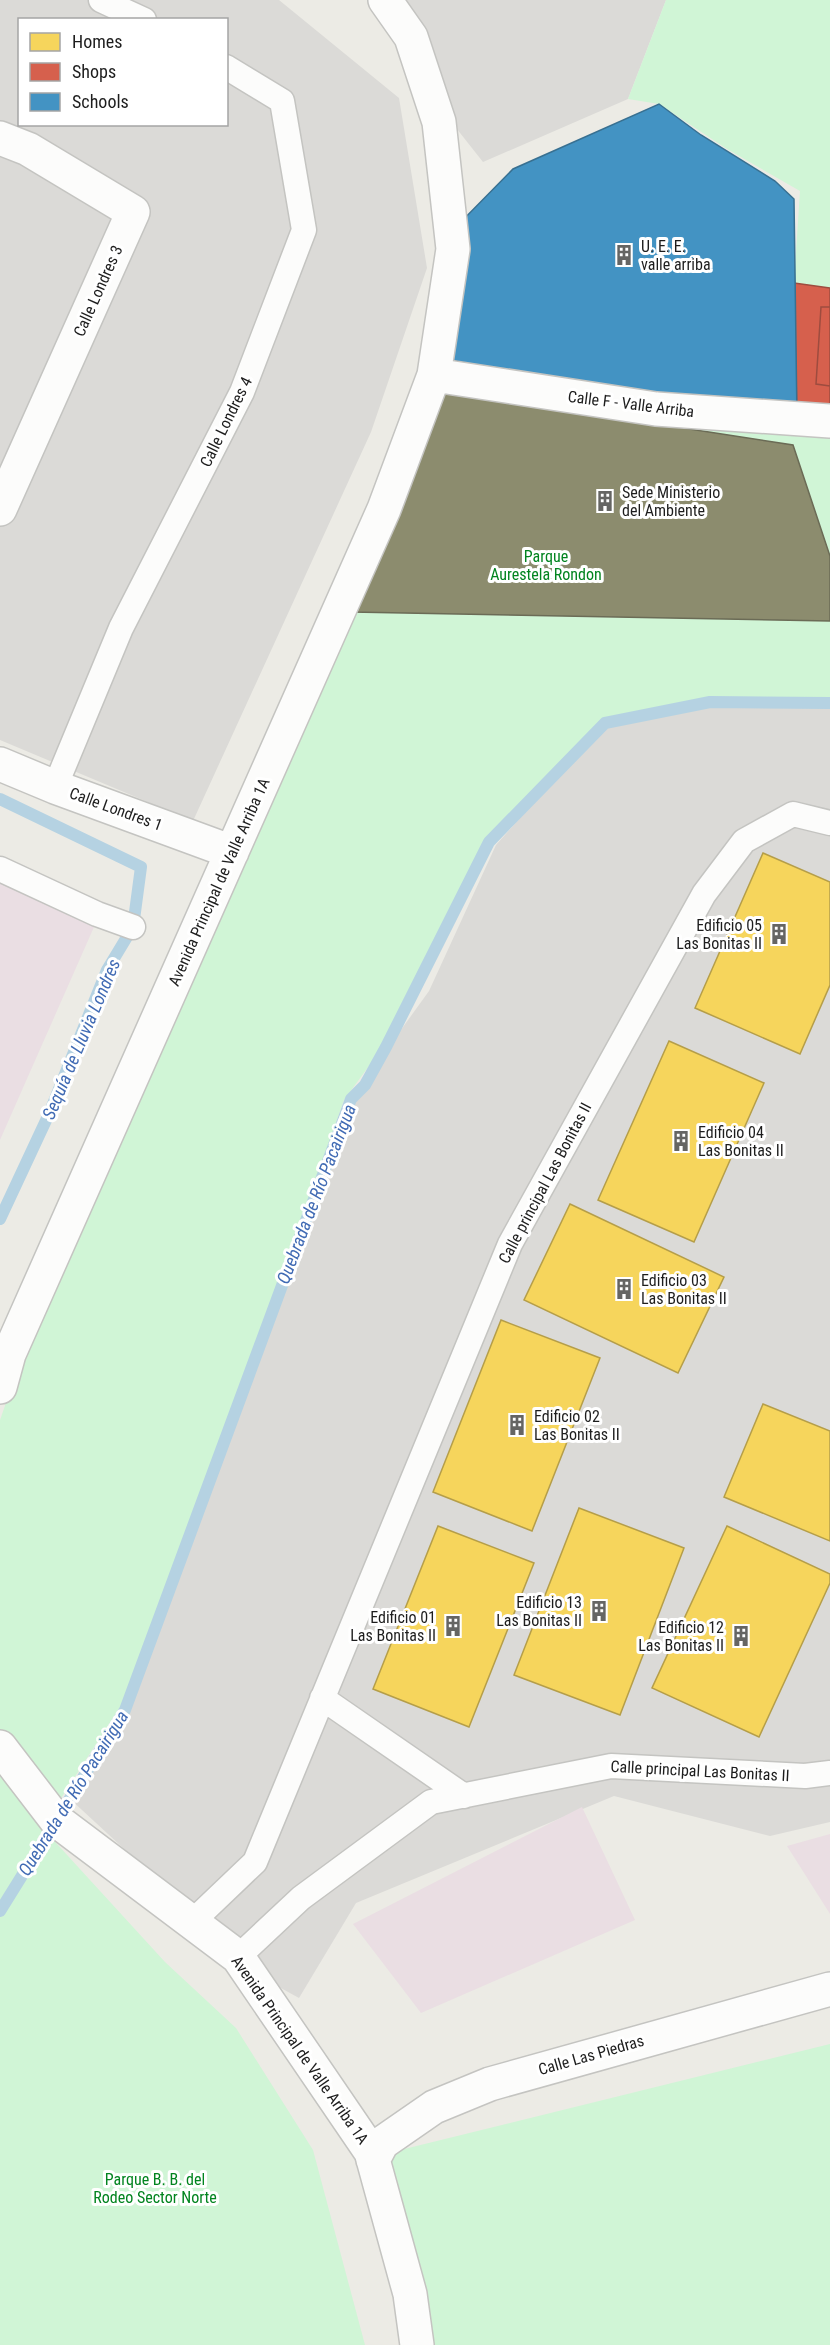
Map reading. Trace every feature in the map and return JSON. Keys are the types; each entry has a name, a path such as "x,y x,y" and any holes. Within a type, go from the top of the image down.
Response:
{"street":[{"name":"Avenida Principal de Valle Arriba 1A","path":"0,1387 9,1354 384,509 434,375 453,249 439,122 411,37 385,0"},
{"name":"Calle Londres 3","path":"0,138 28,149 133,212 9,464 0,509"},
{"name":"Calle F - Valle Arriba","path":"434,375 656,409 830,421"},
{"name":"Calle Londres 1","path":"0,764 55,787 232,852"},
{"name":"Avenida Principal de Valle Arriba 1A","path":"0,1747 56,1820 238,1957 371,2152 410,2294 417,2345"},
{"name":"Calle Las Piedras","path":"373,2160 382,2143 434,2107 490,2084 830,1989"}],"lane":[{"path":"101,0 140,18"},
{"name":"Calle Londres 4","path":"55,787 122,628 242,392 304,230 282,101 228,68"},
{"name":"Calle principal Las Bonitas II","path":"191,1923 255,1862 510,1244 704,894 744,841 793,814 830,823"},
{"path":"0,868 97,914 133,927"},
{"path":"322,1698 465,1796"},
{"name":"Calle principal Las Bonitas II","path":"238,1957 302,1898 431,1802 610,1766 805,1776 830,1773"}],"shaded area":[{"path":"0,0 279,0 399,98 427,268 371,432 193,821 0,740"},
{"path":"376,0 666,0 628,99 483,162 449,119"},
{"path":"710,702 830,703 830,1822 770,1836 614,1796 356,1903 299,1998 230,1960 201,1920 69,1798 121,1716 136,1681 351,1099 429,991 496,845 605,723"},
{"path":"0,882 94,927 0,1140"},
{"path":"582,1807 635,1920 421,2013 353,1924"},
{"path":"830,1834 830,1914 787,1846"}],"green space":[{"name":"Parque Aurestela Rondon","path":"666,0 830,0 830,703 709,697 602,721 486,840 380,1051 344,1100 211,1476 122,1704 56,1806 0,1734 0,1420 49,1279 444,391 794,283 800,191 727,149 659,104 628,99"},
{"name":"Parque B. B. del Rodeo Sector Norte","path":"0,1776 36,1821 165,1962 236,2028 313,2150 365,2345 0,2345"},
{"path":"830,2044 830,2345 425,2345 388,2153"}],"building: Homes":[{"name":"Edificio 05 Las Bonitas II","path":"763,853 830,882 830,985 800,1054 695,1008"},
{"name":"Edificio 04 Las Bonitas II","path":"669,1041 764,1083 694,1242 598,1200"},
{"name":"Edificio 03 Las Bonitas II","path":"570,1204 724,1277 678,1373 524,1300"},
{"name":"Edificio 02 Las Bonitas II","path":"501,1320 600,1358 532,1531 433,1492"},
{"path":"763,1404 830,1431 830,1541 724,1497"},
{"name":"Edificio 13 Las Bonitas II","path":"579,1508 684,1548 620,1715 514,1675"},
{"name":"Edificio 01 Las Bonitas II","path":"438,1526 534,1563 469,1727 373,1689"},
{"name":"Edificio 12 Las Bonitas II","path":"727,1526 830,1574 830,1583 759,1737 652,1688"}],"building: Shops":[{"path":"794,283 830,288 830,421 797,419"},
{"path":"821,307 830,307 830,386 816,384"}],"building: Schools":[{"name":"U. E. E. valle arriba","path":"659,104 701,135 775,181 794,199 797,419 696,409 446,359 451,232 513,169"}],"building: Industry":[{"name":"Sede Ministerio del Ambiente","path":"444,391 793,445 830,556 830,621 352,612"}],"waterway":[{"name":"Quebrada de Río Pacairigua","path":"0,1911 125,1710 351,1099 365,1085 386,1047 489,842 605,723 710,702 830,703"},
{"name":"Sequía de Lluvia Londres","path":"0,799 141,867 133,927 107,970 49,1114 0,1219"}],"place":[{"name":"U. E. E. valle arriba","path":"624,255"},
{"name":"Sede Ministerio del Ambiente","path":"605,501"},
{"name":"Edificio 05 Las Bonitas II","path":"779,934"},
{"name":"Edificio 04 Las Bonitas II","path":"681,1141"},
{"name":"Edificio 03 Las Bonitas II","path":"624,1289"},
{"name":"Edificio 02 Las Bonitas II","path":"517,1425"},
{"name":"Edificio 13 Las Bonitas II","path":"599,1611"},
{"name":"Edificio 01 Las Bonitas II","path":"453,1626"},
{"name":"Edificio 12 Las Bonitas II","path":"741,1636"}]}
